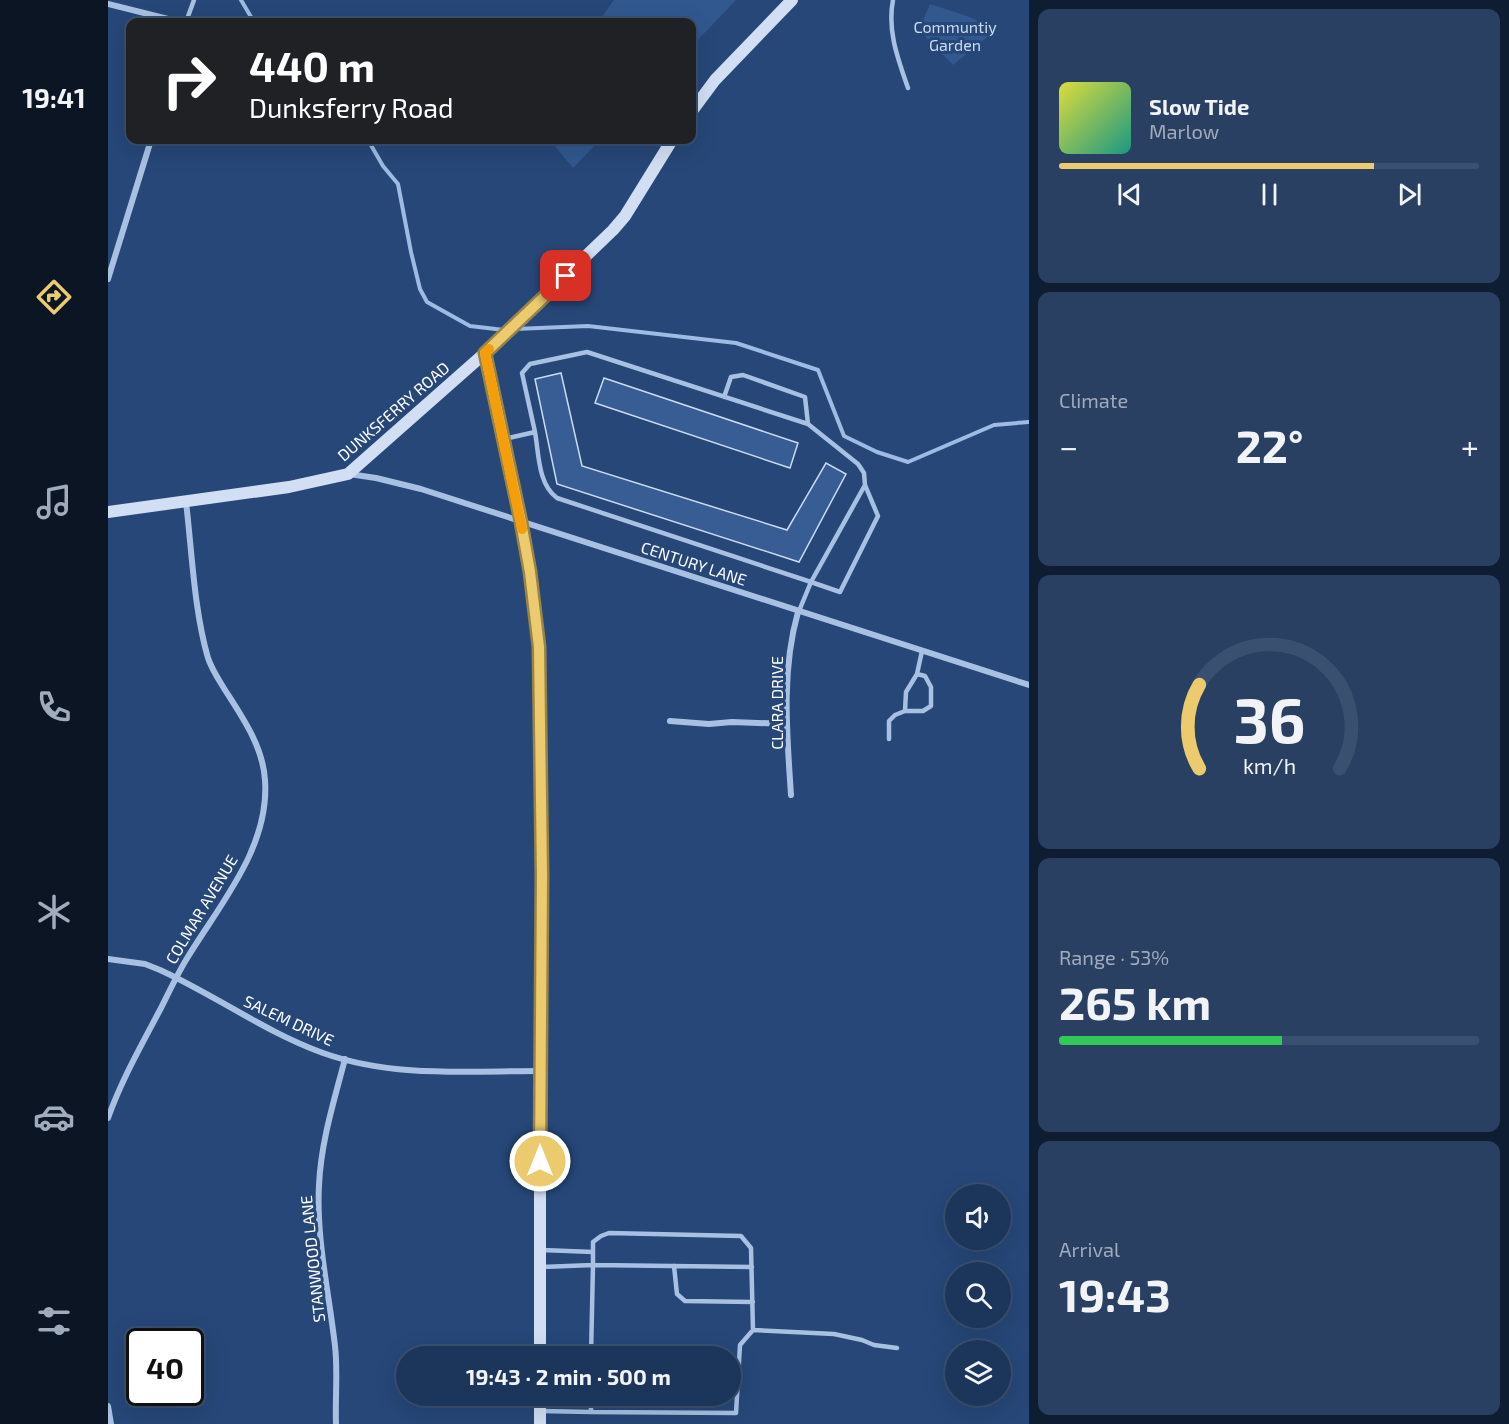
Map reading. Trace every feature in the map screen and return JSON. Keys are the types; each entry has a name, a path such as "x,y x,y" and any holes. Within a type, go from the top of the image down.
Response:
{"street":[{"path":"696,106 715,80 792,0"},
{"path":"108,4 164,18"},
{"path":"108,279 150,144"},
{"name":"DUNKSFERRY ROAD","path":"108,512 289,487 348,474 485,353 625,216 670,144"},
{"path":"485,353 521,522 539,647 542,876 540,1346"},
{"name":"CENTURY LANE","path":"348,474 421,489 1029,685"},
{"name":"COLMAR AVENUE","path":"108,1118 133,1059 176,977 242,871 262,822 266,782 264,765 248,728 214,673 209,660 198,605 186,501"},
{"name":"CLARA DRIVE","path":"791,795 787,672 790,640 798,612"},
{"path":"670,721 709,724 732,722 787,724"},
{"name":"SALEM DRIVE","path":"108,959 145,964 176,977 293,1040 323,1053 345,1059 389,1070 417,1072 540,1071"},
{"name":"STANWOOD LANE","path":"336,1424 335,1348 318,1215 321,1163 345,1059"},
{"path":"108,1406 111,1424"},
{"path":"540,1406 540,1424"}],"lane":[{"path":"122,0 123,8"},
{"path":"187,18 194,0"},
{"path":"893,0 891,13 893,43 908,88"},
{"path":"587,352 808,424 858,464 864,473 865,485 878,516 840,592 557,498 548,491 543,481 522,373 530,364 587,352"},
{"path":"724,397 731,377 743,375 805,397 808,424"},
{"path":"504,438 535,432"},
{"path":"798,612 811,582 865,485"},
{"path":"905,711 906,692 917,674 922,651"},
{"path":"889,739 889,721 895,715 905,711 923,711 931,706 932,687 925,676 917,674"},
{"path":"540,1411 736,1413 740,1345 753,1330 751,1248 741,1236 609,1233 601,1236 594,1242 593,1252 591,1346"},
{"path":"540,1250 593,1252"},
{"path":"540,1267 593,1265 752,1267"},
{"path":"674,1266 676,1294 685,1301 753,1302"},
{"path":"753,1330 834,1334 874,1345 897,1348"},
{"path":"591,1406 591,1412"}],"green space":[{"path":"614,0 736,0 696,42 696,18 601,18"},
{"name":"Communtiy Garden","path":"930,4 997,29 953,65 919,30"},
{"path":"553,144 596,144 573,168"}],"building":[{"path":"561,373 582,466 787,530 826,463 846,474 799,562 557,484 535,379"},
{"path":"604,378 798,443 790,468 595,403"}],"waterway":[{"path":"241,0 252,18"},
{"path":"370,144 383,166 398,184 420,289 427,302 470,326 504,330"},
{"path":"515,329 588,326 736,343 818,370 844,436 877,452 908,462 994,425 1029,422"}],"slow traffic":[{"path":"489,349 485,353 522,529"}],"route":[{"path":"540,1161 542,741 539,647 521,522 485,353 566,276"}]}
